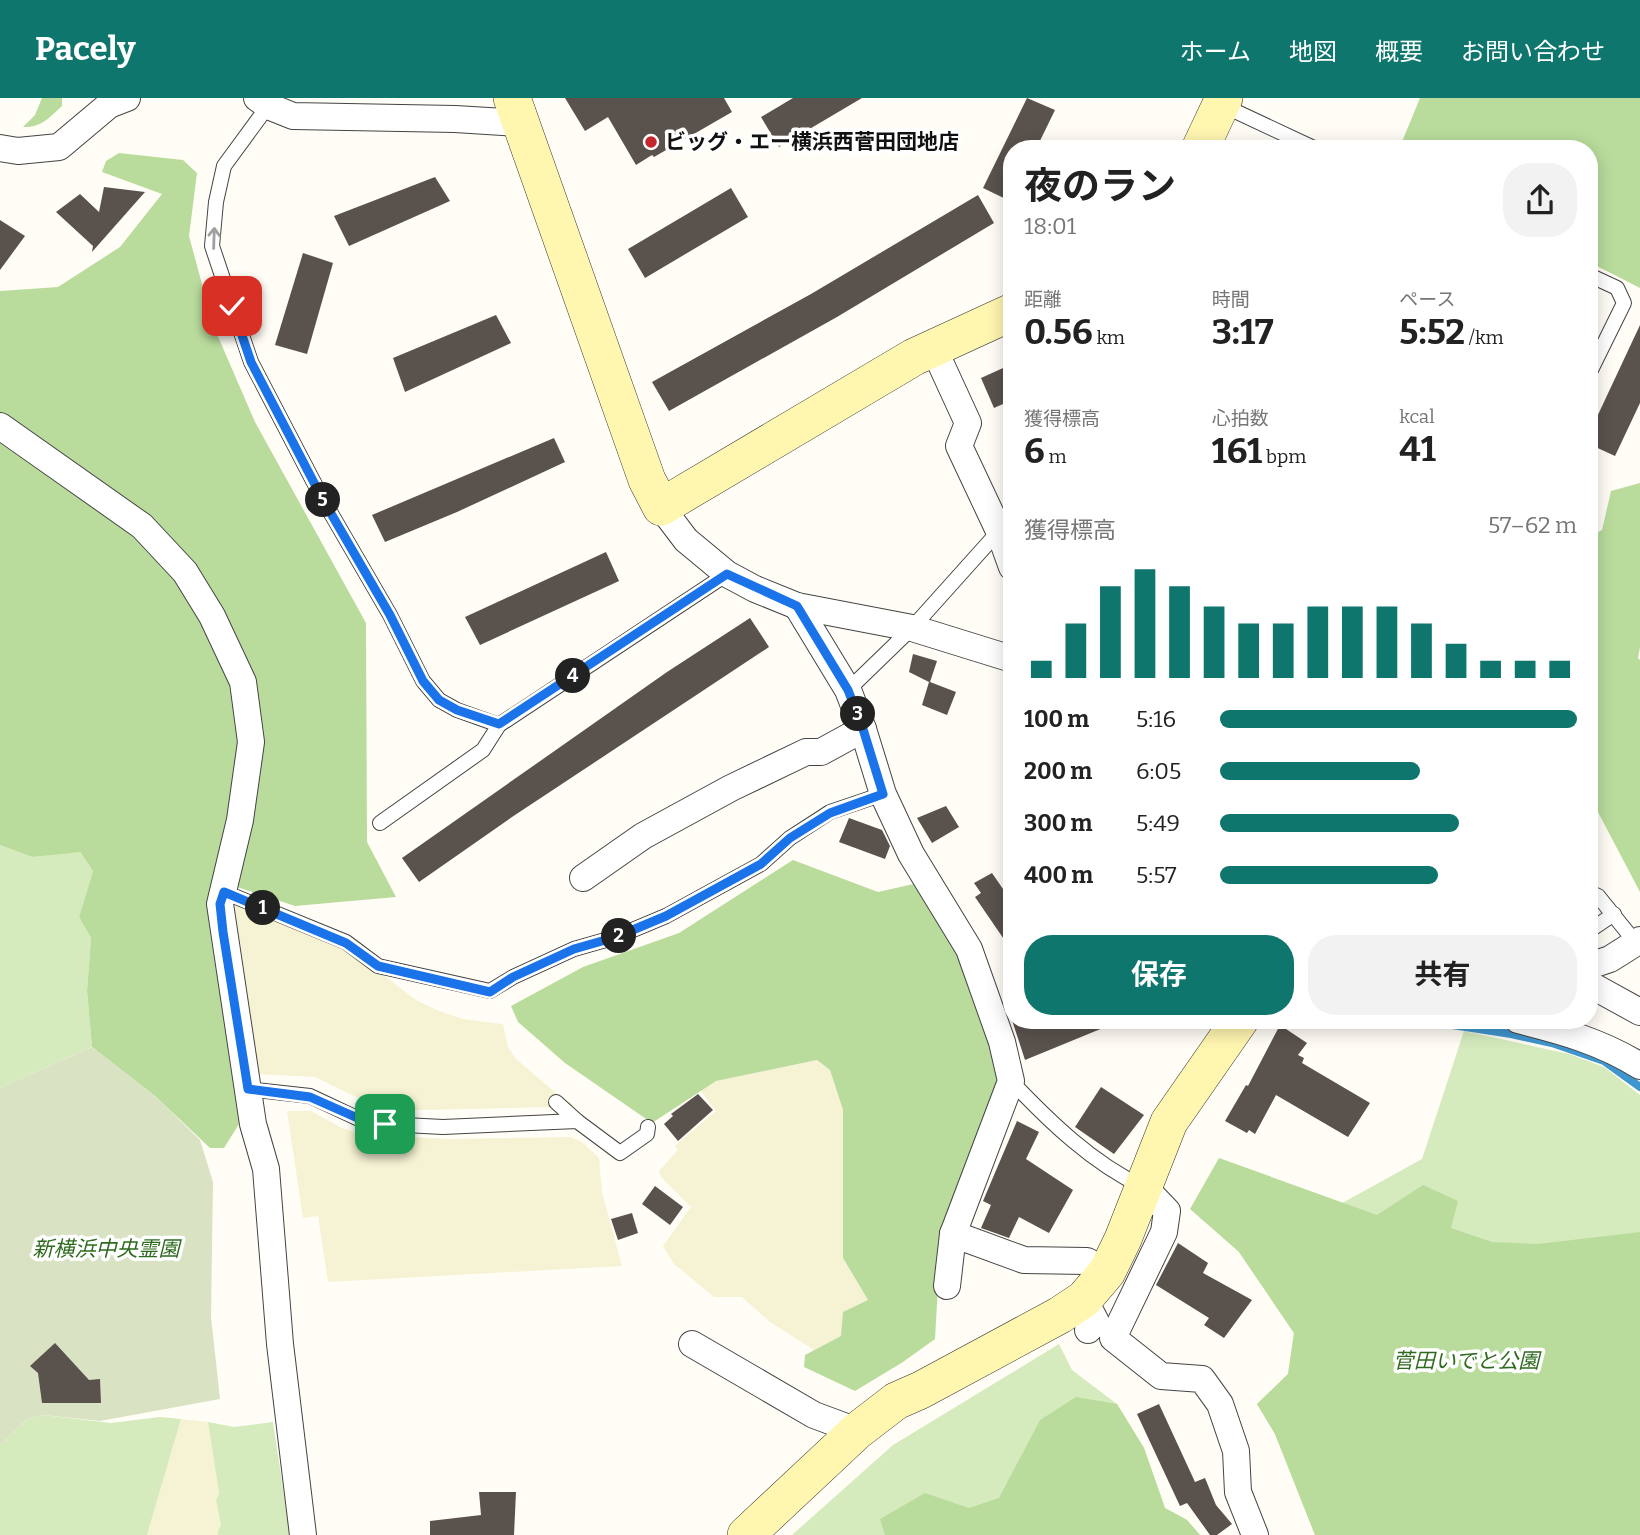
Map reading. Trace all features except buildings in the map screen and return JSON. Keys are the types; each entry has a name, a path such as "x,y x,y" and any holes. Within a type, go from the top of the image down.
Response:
{"street":[{"path":"0,148 18,151 60,147 109,105 127,98"},
{"path":"1204,140 1223,101"},
{"path":"262,102 293,116 455,119 516,111 642,467 661,507 686,540 727,574 797,606 912,628 1003,656"},
{"path":"661,507 914,357 1003,316"},
{"path":"934,349 968,423 959,446 1003,542"},
{"path":"0,426 142,526 185,572 212,616 243,682 251,742 240,820 220,904 253,1124 266,1169 280,1344 303,1535"},
{"path":"797,606 848,690 883,794 911,854 969,949 1002,1042 1011,1081 953,1234 947,1286"},
{"path":"583,878 643,836 731,788 806,752 821,752 863,729"},
{"path":"1598,963 1638,942"},
{"path":"1598,989 1640,1012"},
{"path":"746,1535 857,1431 896,1401 1093,1300 1124,1239 1169,1122 1234,1029"},
{"path":"1553,1029 1618,1052 1640,1066"},
{"path":"1144,1187 1167,1211 1164,1231 1113,1338 1161,1376 1202,1379 1220,1404 1236,1451 1238,1492 1255,1535"},
{"path":"953,1234 1024,1260 1087,1261 1093,1300"},
{"path":"692,1344 814,1415 857,1431"}],"lane":[{"path":"1223,101 1299,140"},
{"path":"262,102 224,166 216,202 212,246 251,362 322,498 390,615 423,681 439,700 457,710 499,724"},
{"path":"1598,279 1617,288 1624,303 1598,356"},
{"path":"848,690 912,628 999,531"},
{"path":"380,823 483,750 499,724 727,574"},
{"path":"224,892 346,943 378,966 490,992 513,977 574,949 616,937 666,916 761,864 790,838 830,813 883,794"},
{"path":"1598,896 1638,942"},
{"path":"1598,925 1614,914"},
{"path":"1011,1081 1069,1137 1121,1177 1144,1187"},
{"path":"248,1089 310,1097 362,1120 385,1124 443,1127 577,1121"},
{"path":"555,1102 620,1153 646,1135 648,1126"}],"shaded area":[{"path":"234,899 343,944 416,1000 439,1011 463,1019 503,1024 508,1047 516,1059 574,1105 424,1110 385,1107 358,1098 315,1077 257,1074 234,917"},
{"path":"817,1060 830,1070 843,1110 843,1258 868,1300 841,1336 814,1350 770,1322 742,1297 714,1297 674,1264 663,1246 691,1207 661,1177 659,1171 678,1150 675,1146 716,1111 700,1090 716,1081"},
{"path":"287,1111 311,1111 342,1128 358,1133 449,1139 571,1137 582,1142 599,1158 602,1192 622,1266 328,1282 318,1216 303,1218"},
{"path":"181,1419 208,1422 219,1495 216,1500 221,1526 218,1535 147,1535"}],"green space":[{"path":"42,98 62,98 62,106 40,124 23,127 35,115"},
{"path":"1420,98 1640,98 1640,288 1598,267 1598,140 1403,140"},
{"path":"119,153 183,160 197,173 189,236 213,325 255,422 366,623 367,842 396,897 295,906 219,881 244,1116 224,1148 210,1148 155,1096 92,1047 87,991 91,938 79,917 93,871 80,852 32,857 0,845 0,291 58,287 120,247 162,194 102,172 106,161"},
{"path":"1640,483 1640,892 1598,812 1598,532 1602,530 1611,491"},
{"path":"0,845 32,857 79,851 93,871 79,917 91,938 87,991 92,1047 0,1088"},
{"path":"793,860 878,892 918,883 965,951 1004,1088 941,1234 935,1339 855,1391 804,1367 805,1355 841,1336 843,1312 868,1300 843,1258 843,1110 830,1070 817,1060 716,1081 652,1123 565,1063 518,1022 511,1006 583,967 679,933"},
{"name":"菅田いでと公園","path":"1464,1031 1569,1054 1604,1067 1640,1095 1640,1535 1315,1535 1275,1434 1257,1404 1288,1374 1294,1333 1239,1252 1326,1212 1422,1159"},
{"name":"新横浜中央霊園","path":"92,1047 155,1096 200,1140 213,1182 211,1317 220,1399 100,1421 43,1415 26,1420 0,1446 0,1088"},
{"name":"菅田いでと公園","path":"1219,1158 1377,1215 1423,1185 1458,1201 1451,1228 1492,1242 1538,1244 1640,1232 1640,1535 1315,1535 1275,1434 1257,1404 1288,1374 1294,1333 1239,1252 1190,1209"},
{"path":"1059,1344 1072,1370 1117,1404 1144,1448 1165,1508 1187,1520 1200,1535 792,1535 893,1445"},
{"path":"1076,1397 1117,1404 1144,1448 1165,1508 1187,1520 1200,1535 885,1535 880,1519 925,1493 969,1508 999,1498 1040,1420"},
{"path":"43,1415 111,1423 160,1417 181,1419 147,1535 0,1535 0,1446 26,1420"},
{"path":"208,1422 234,1427 273,1422 290,1535 218,1535 221,1526 216,1500 219,1494"}],"waterway":[{"path":"1478,1029 1552,1043 1604,1061 1640,1087"}],"place":[{"name":"ビッグ・エー横浜西菅田団地店","path":"651,142"}],"route":[{"path":"232,306 251,362 322,498 390,615 423,681 439,700 457,710 499,724 727,574 797,606 848,690 883,794 830,813 811,823 761,864 666,916 616,937 574,949 513,977 490,992 378,966 346,943 224,892 220,904 223,932 248,1089 310,1097 362,1120 385,1124"}]}
